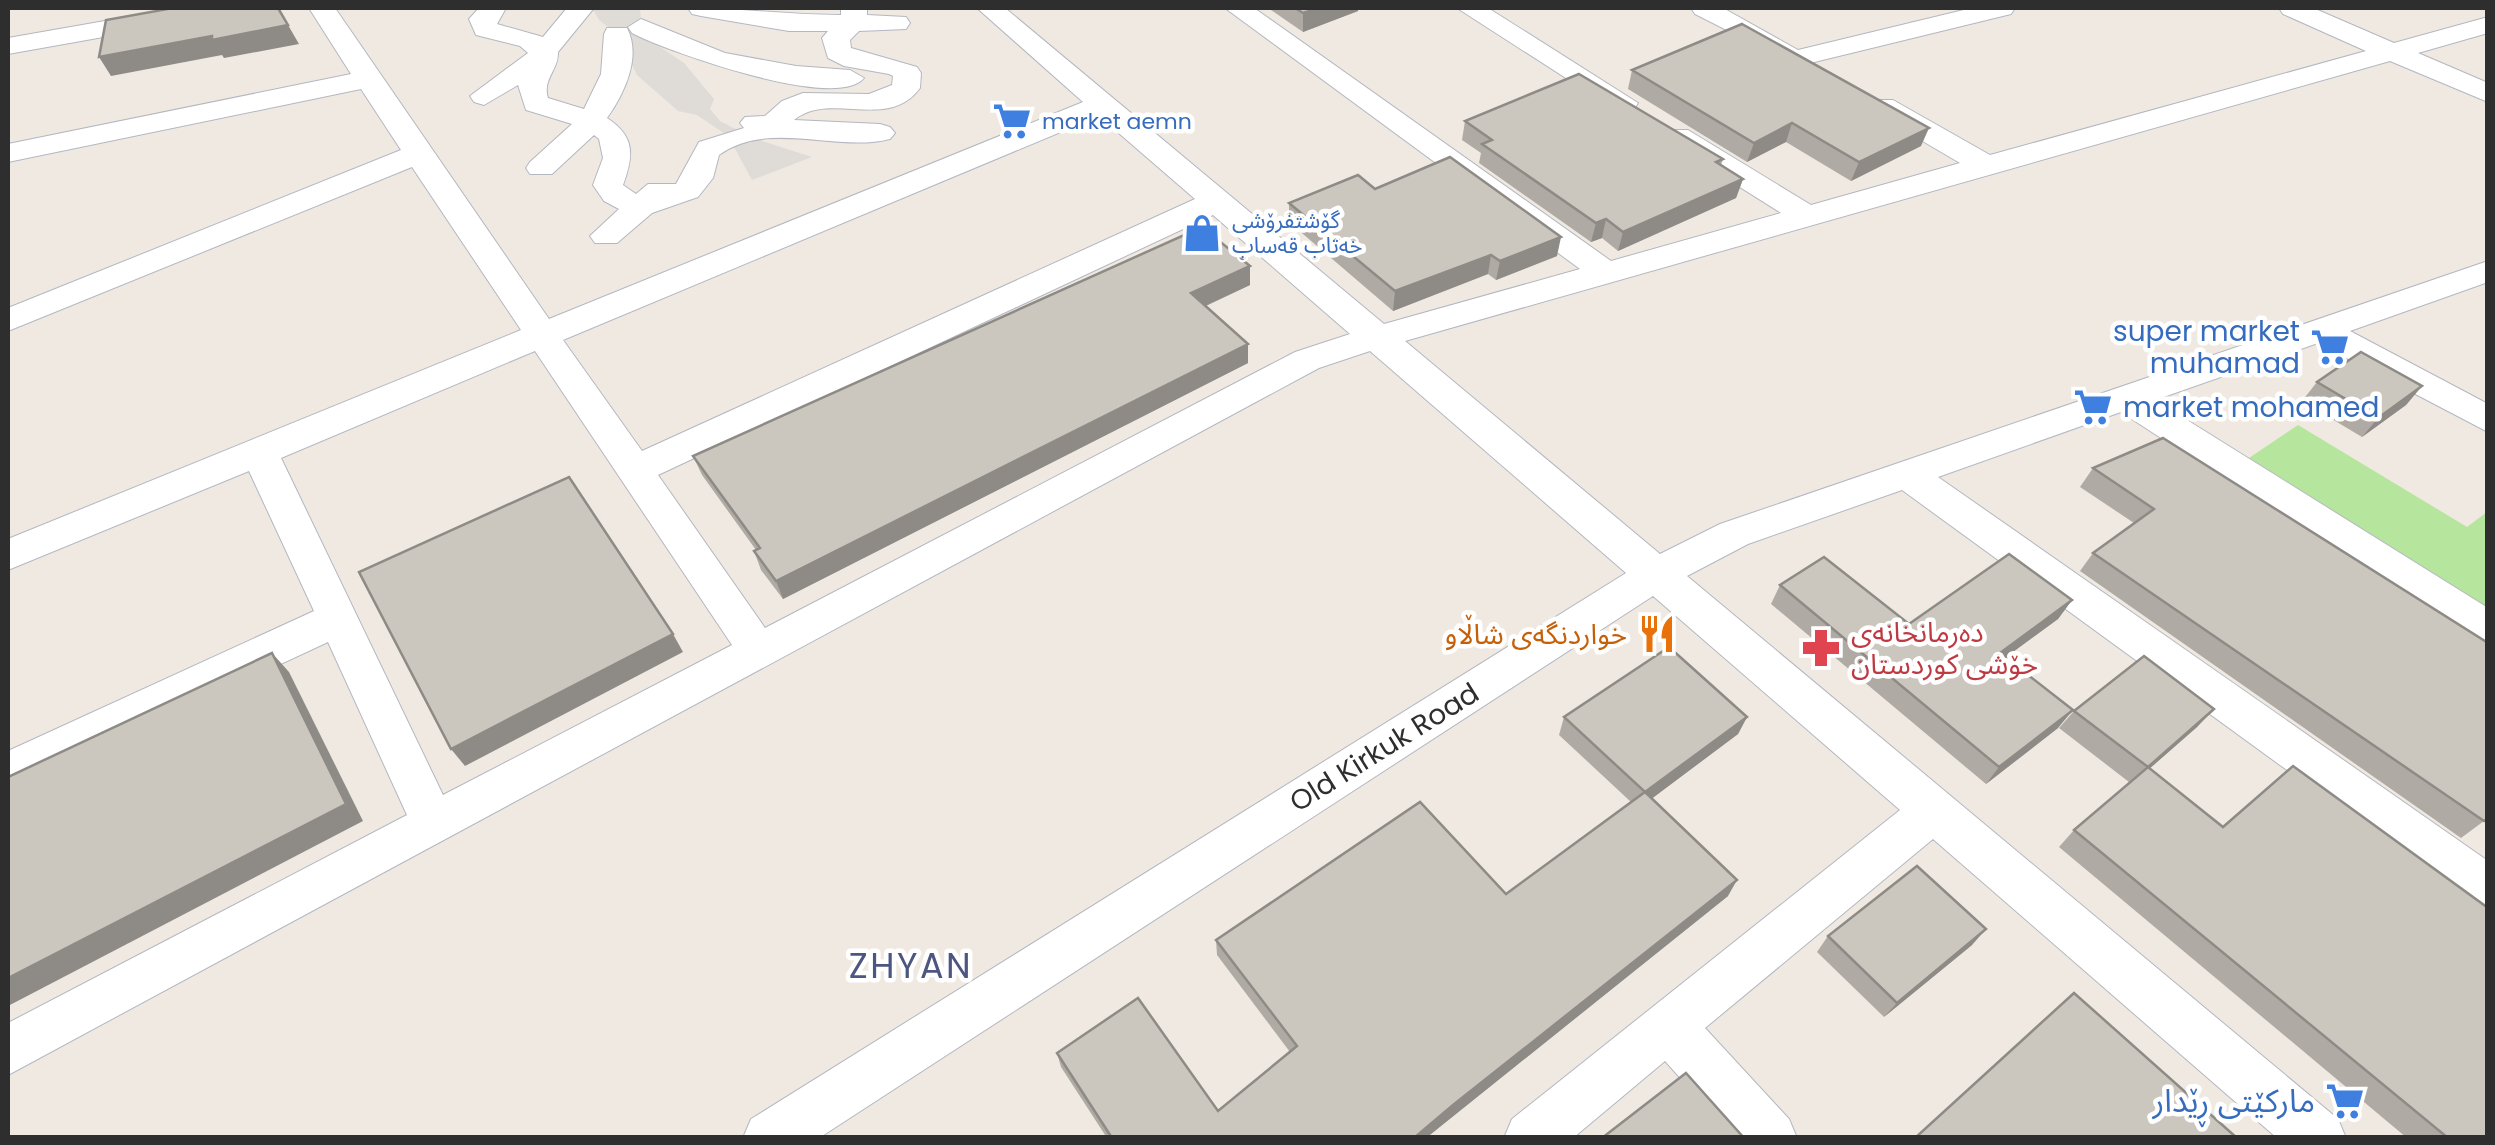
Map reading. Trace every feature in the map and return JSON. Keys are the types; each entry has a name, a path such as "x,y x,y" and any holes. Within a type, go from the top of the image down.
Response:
{"street":[{"path":"8,46 222,8"},
{"path":"322,8 759,652"},
{"path":"493,8 482,20 486,30 530,40 545,53 545,63 531,79 530,95 536,104 591,120 613,135 618,158 608,185 611,192 629,202 647,203 677,196 697,180 701,157 718,142 770,126 784,111 804,102 853,105 885,101 921,78"},
{"path":"484,96 545,53 582,8"},
{"path":"701,8 789,23 853,16 898,22"},
{"path":"990,8 2319,1138"},
{"path":"1238,8 1605,272"},
{"path":"1470,8 1810,218"},
{"path":"1704,8 1831,77"},
{"path":"1798,58 2002,8"},
{"path":"2292,8 2488,94"},
{"path":"853,16 836,38 838,52 853,60 898,67 921,78"},
{"path":"8,1050 1277,373 1377,336 1810,218 2488,25"},
{"path":"541,168 591,120 614,82 629,31 746,66 808,76 921,78"},
{"path":"8,153 368,80"},
{"path":"1864,96 1988,167"},
{"path":"8,555 1103,104"},
{"path":"606,236 647,203 682,161 709,118 880,133"},
{"path":"8,320 418,154"},
{"path":"635,470 1218,201"},
{"name":"Old Kirkuk Road","path":"770,1138 1656,574 1734,534 2488,271"},
{"path":"2320,330 2488,420"},
{"path":"2125,398 2488,629"},
{"path":"259,451 434,824"},
{"path":"1907,474 2488,889"},
{"path":"8,772 337,619"},
{"path":"1531,1138 1934,810"},
{"path":"1668,1026 1770,1138"}],"green space":[{"path":"2298,425 2467,527 2487,512 2487,607 2249,458"}],"shaded area":[{"path":"592,8 640,8 650,40 684,63 714,99 710,109 720,121 753,138 812,157 752,180 728,136 697,115 678,111 637,75 617,34 599,20"}],"building":[{"path":"173,8 278,8 288,25 99,57 106,20"},
{"path":"1742,24 1929,128 1859,162 1792,123 1754,143 1632,70"},
{"path":"1579,74 1723,159 1716,162 1743,179 1623,232 1606,219 1596,223 1482,144 1492,140 1465,121"},
{"path":"1450,157 1561,237 1500,261 1491,255 1395,291 1289,203 1358,175 1375,189"},
{"path":"1202,227 1250,266 1191,293 1248,344 776,581 754,551 760,548 693,456"},
{"path":"2361,352 2422,386 2378,418 2317,382"},
{"path":"2163,438 2488,643 2488,818 2484,821 2093,553 2154,509 2093,468"},
{"path":"569,477 673,634 451,749 359,572"},
{"path":"2009,554 2072,600 2000,653 2073,710 1999,767 1780,585 1824,557 1909,624"},
{"path":"1669,647 1747,717 1645,792 1564,717"},
{"path":"272,653 346,804 8,978 8,777"},
{"path":"2144,656 2214,709 2148,767 2074,711"},
{"path":"2293,766 2488,908 2488,1138 2448,1138 2074,830 2148,767 2223,827"},
{"path":"1645,792 1737,880 1414,1138 1112,1138 1057,1053 1138,998 1218,1111 1297,1046 1216,940 1420,802 1506,894"},
{"path":"1917,866 1986,929 1897,1003 1828,936"},
{"path":"2074,993 2237,1138 1915,1138"},
{"path":"1686,1073 1744,1138 1602,1138"}],"place":[{"name":"market aemn","path":"1012,121"},
{"name":"گۆشتفرۆشی خەتاب قەساب","path":"1202,233"},
{"name":"super market muhamad","path":"2330,347"},
{"name":"market mohamed","path":"2093,407"},
{"name":"خواردنگەی شاڵاو","path":"1657,634"},
{"name":"دەرمانخانەی خۆشی کوردستان","path":"1821,648"},
{"name":"مارکێتی ڕێدار","path":"2345,1101"}],"district":[{"name":"ZHYAN","path":"911,966"}]}
